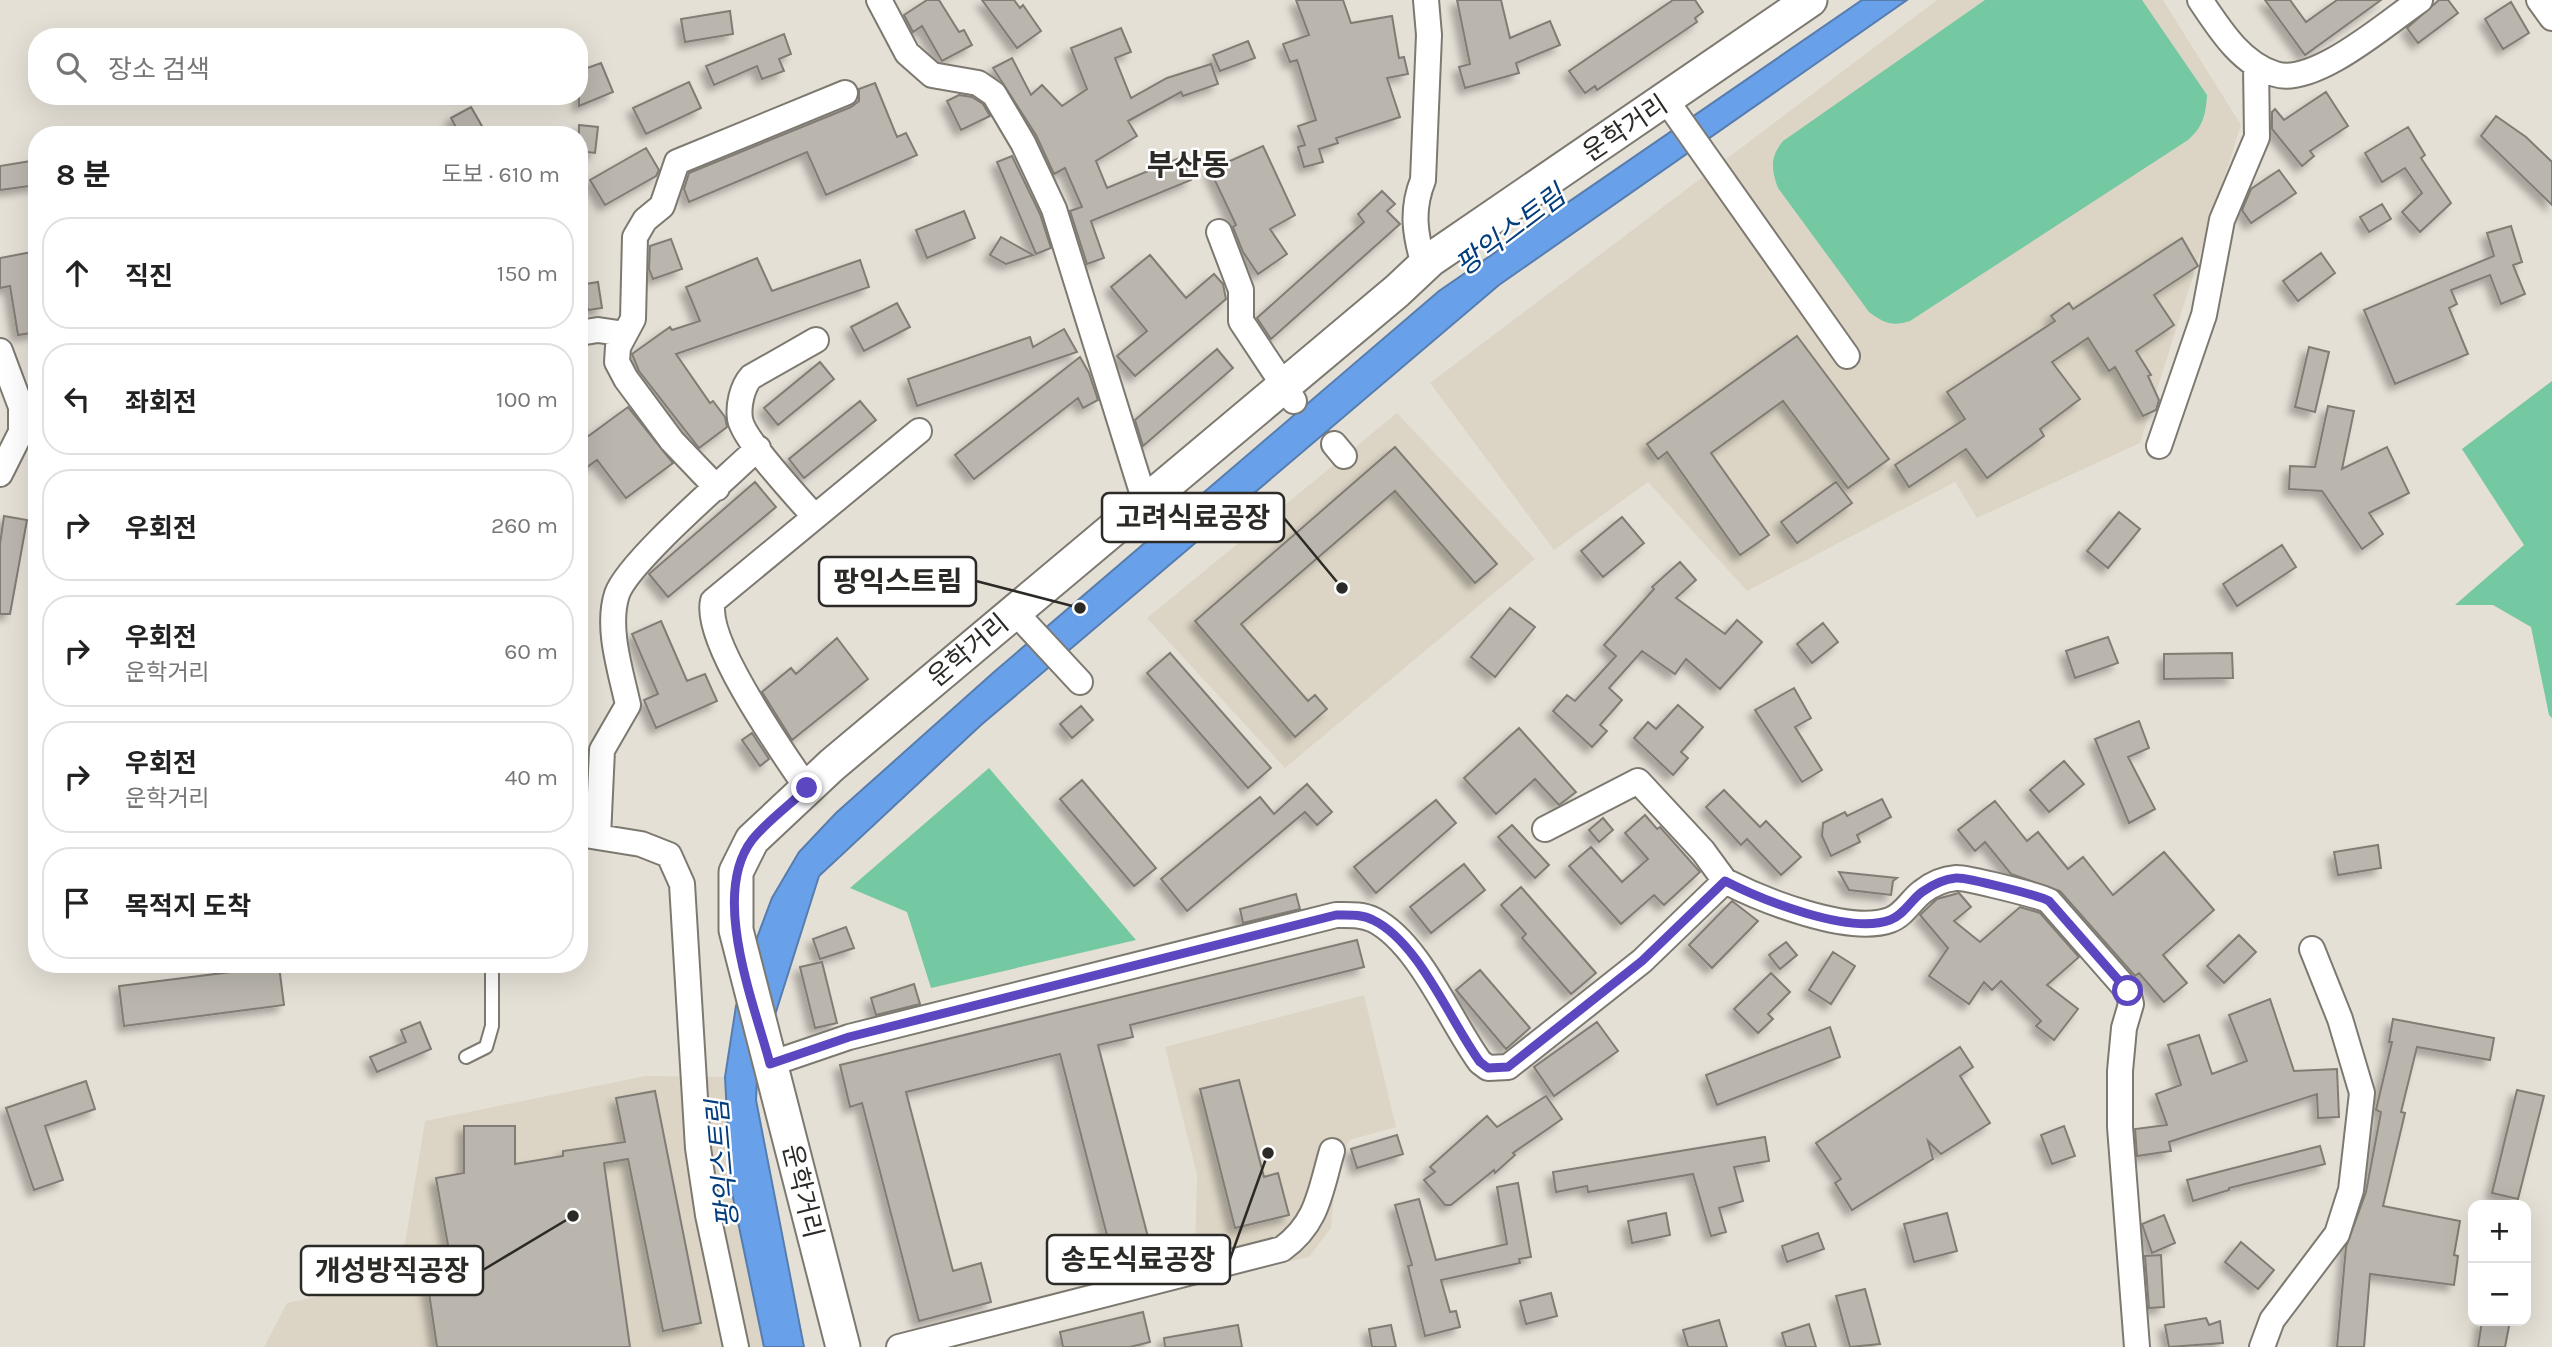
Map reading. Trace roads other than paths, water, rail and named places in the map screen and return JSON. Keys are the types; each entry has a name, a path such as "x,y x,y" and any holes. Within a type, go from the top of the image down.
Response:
{"main road":[{"name":"운학거리","path":"843,1347 736,930 736,872 752,840 807,788 1022,619 1146,505 1289,393 1424,265 1672,110 1810,0"}],"street":[{"path":"879,0 907,52 932,75 978,83 994,94 1023,143 1054,209 1146,505"},
{"path":"1424,265 1414,234 1415,199 1423,180 1429,35 1426,0"},
{"path":"2200,0 2225,38 2256,65 2277,75 2299,75 2320,68 2420,0"},
{"path":"2539,0 2552,18"},
{"path":"2159,446 2204,315 2222,220 2257,137 2256,65"},
{"path":"717,488 672,441 626,379 617,362 618,347 633,319 635,237 645,220 662,206 677,162 845,93"},
{"path":"1672,110 1847,356"},
{"path":"1219,232 1241,290 1241,321 1289,393"},
{"path":"588,332 598,330 625,334"},
{"path":"814,516 758,448 740,420 743,386 751,377 816,340"},
{"path":"0,351 21,407 21,432 0,474"},
{"path":"807,788 760,719 713,626 713,601 919,431"},
{"path":"736,1347 708,1215 698,1148 682,884 669,855 641,844 588,835 602,750 628,705 614,633 617,594 633,568 758,448"},
{"path":"1022,619 1075,676"},
{"path":"1545,829 1638,781 1703,850 1725,881 1760,899 1814,916 1861,922 1889,920 1907,908 1920,893 1943,880 1960,877 1998,889 2039,895 2049,901 2128,991 2131,1004 2124,1028 2120,1071 2120,1127 2137,1347"},
{"path":"768,1057 1336,915 1356,915 1373,920 1396,936 1416,961 1480,1062 1497,1069 1508,1067 1642,961 1725,881"},
{"path":"2262,1347 2272,1320 2337,1234 2351,1190 2362,1093 2340,1019 2312,949"},
{"path":"898,1347 1282,1249 1301,1235 1312,1218 1332,1151"}],"lane":[{"path":"466,1057 486,1047 492,1026 492,973"}],"water":[{"path":"1862,0 1907,0 1499,285 981,725 819,876 757,1079 756,1100 804,1347 764,1347 731,1188 725,1077 736,1006 758,935 772,898 799,852 836,813 994,672 1439,291"}],"place":[{"name":"고려식료공장","path":"1342,588"},
{"name":"팡익스트림","path":"1080,608"},
{"name":"송도식료공장","path":"1268,1153"},
{"name":"개성방직공장","path":"573,1216"}],"district":[{"name":"부산동","path":"1188,165"}]}
